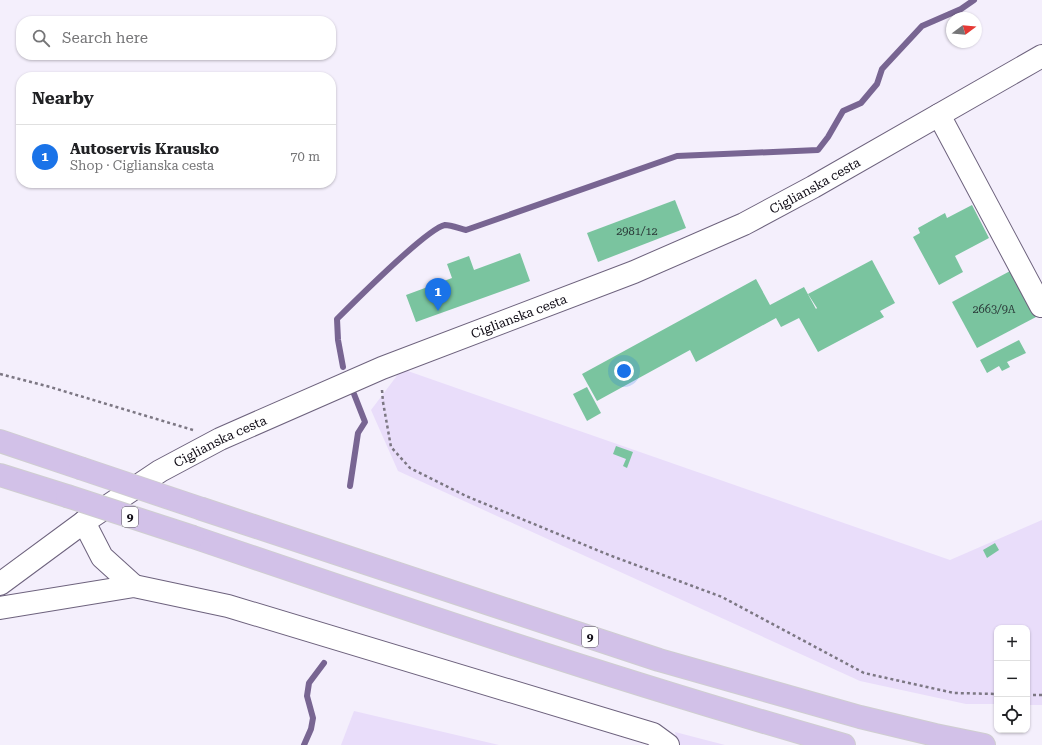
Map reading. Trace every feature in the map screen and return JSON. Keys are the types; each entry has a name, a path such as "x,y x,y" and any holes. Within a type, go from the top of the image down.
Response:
{"main road":[{"name":"9","path":"0,441 659,660 860,717 984,745"},
{"name":"9","path":"0,475 619,678 844,745"}],"street":[{"name":"Ciglianska cesta","path":"0,584 84,522 160,471 220,439 382,368 634,272 737,227 813,187 1042,56"},
{"path":"939,116 1041,306"},
{"path":"84,522 102,558 134,586"},
{"path":"0,608 134,586 228,606 653,734 668,745"}],"path":[{"path":"0,374 50,387 220,439"},
{"path":"383,402 391,447 410,468 466,496 609,555 722,597 864,673 954,693 994,694"},
{"path":"1030,695 1042,695"}],"shaded area":[{"path":"402,369 950,560 1042,520 1042,705 1030,705 1030,625 994,625 994,704 966,704 860,681 398,471 371,410"},
{"path":"354,711 499,745 341,745"},
{"path":"675,732 725,745 678,745"}],"building":[{"path":"675,200 686,228 598,262 587,233"},
{"path":"972,205 989,238 955,256 963,272 939,285 913,237 920,233 918,228 945,213 947,218"},
{"path":"520,253 530,281 416,322 406,295 452,278 447,264 469,256 474,270"},
{"path":"872,260 895,303 880,311 884,317 818,352 799,318 781,327 776,318 696,362 690,350 597,401 582,374 756,279 770,305 804,287 816,309 817,308 808,294"},
{"path":"1012,270 1036,317 977,348 952,302"},
{"path":"1019,340 1026,353 1007,362 1010,367 1002,371 999,366 987,373 980,360"},
{"path":"587,387 601,413 587,421 573,394"},
{"path":"616,446 633,452 627,468 623,466 626,459 613,454"},
{"path":"995,543 999,550 987,558 983,550"}],"waterway":[{"path":"343,367 338,340 337,319 391,267 436,229 445,225 466,230 677,156 818,150 828,137 843,111 861,103 877,84 882,69 922,26 961,9 974,0"},
{"path":"350,486 358,433 365,422 354,394"},
{"path":"304,745 311,729 313,718 307,696 309,683 324,663"}],"place":[{"name":"Autoservis Krausko","path":"438,311"}]}
